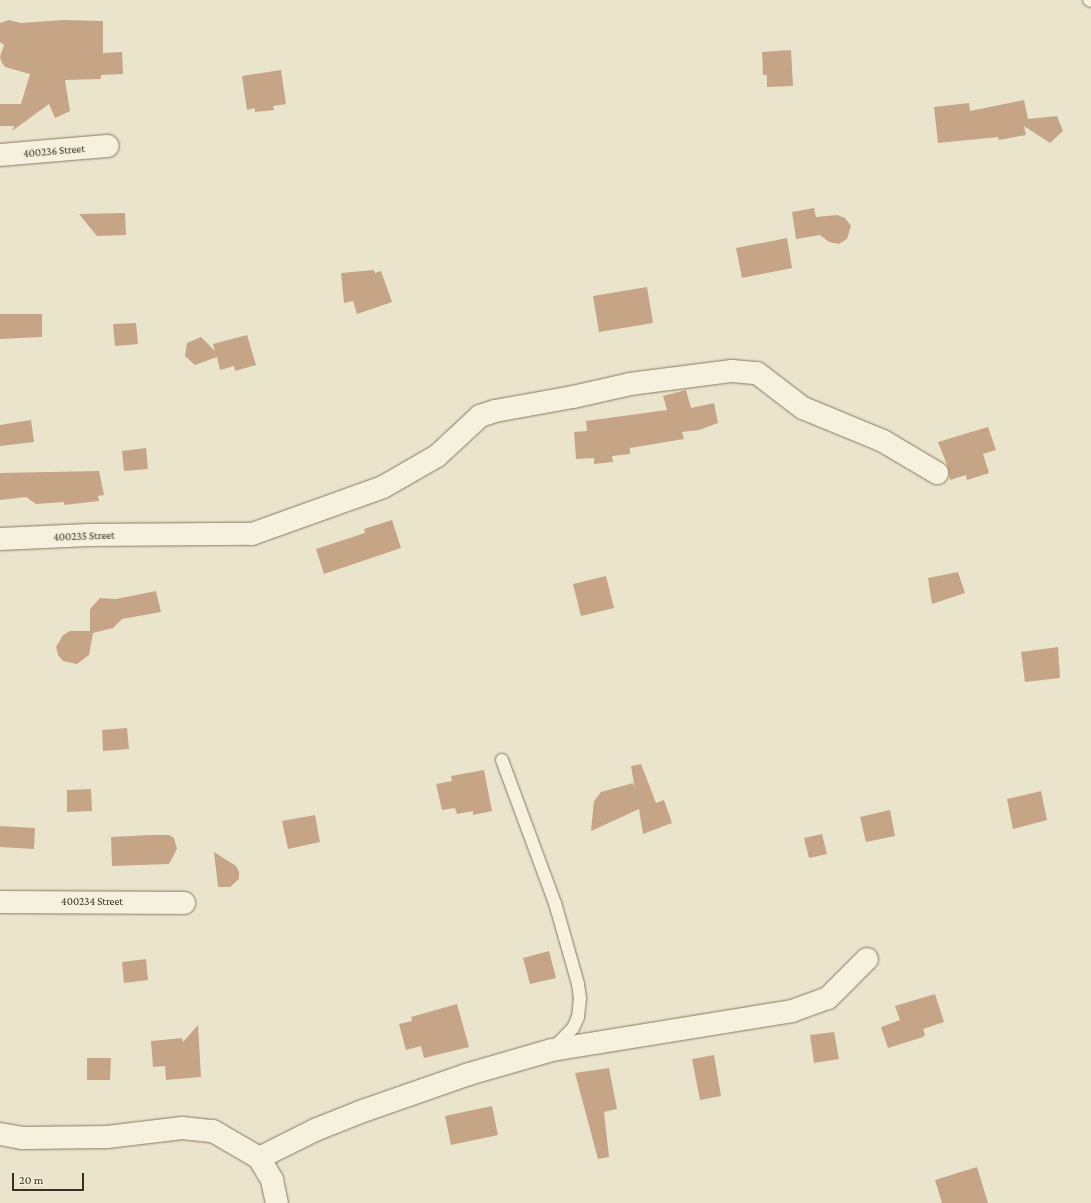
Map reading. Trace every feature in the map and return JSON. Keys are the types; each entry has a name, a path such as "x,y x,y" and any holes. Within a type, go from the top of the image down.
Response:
{"street":[{"name":"400236 Street","path":"0,155 108,146"},
{"name":"400235 Street","path":"0,539 168,534 252,534 304,517 383,487 437,456 480,416 495,411 573,397 630,384 732,371 756,373 803,408 884,441 937,473"},
{"name":"400234 Street","path":"0,902 184,903"},
{"path":"259,1158 315,1130 360,1112 469,1074 552,1050 792,1011 828,998 867,959"},
{"path":"0,1134 22,1138 107,1137 182,1128 213,1131 259,1158 272,1180 277,1203"}],"lane":[{"path":"502,760 555,903 578,984 580,998 578,1017 565,1038 552,1050"}],"building":[{"path":"9,20 21,23 63,20 103,21 103,53 122,52 123,74 101,75 101,79 65,80 70,111 55,118 49,104 12,131 14,126 0,126 0,104 21,104 30,74 5,67 2,63 0,57 4,45 0,42 0,23"},
{"path":"791,50 793,86 767,87 767,75 763,75 762,52"},
{"path":"281,70 286,104 273,106 274,110 255,112 255,108 247,110 242,76"},
{"path":"1024,100 1028,119 1057,116 1063,131 1050,143 1024,126 1026,135 999,140 998,137 938,143 934,107 969,103 970,111"},
{"path":"814,208 816,217 837,215 845,218 851,226 847,239 839,244 829,242 820,235 796,239 792,212"},
{"path":"125,213 126,235 97,236 79,214"},
{"path":"787,238 792,268 742,278 736,248"},
{"path":"374,270 375,273 381,271 392,302 357,314 353,301 344,303 341,273"},
{"path":"647,287 653,323 599,332 593,296"},
{"path":"0,314 42,314 42,337 0,339"},
{"path":"136,323 138,344 115,346 113,324"},
{"path":"247,335 256,365 235,371 234,366 220,370 217,357 195,365 185,356 187,343 201,337 215,351 213,344"},
{"path":"686,390 691,408 714,403 718,423 699,430 682,432 684,439 630,448 630,454 612,456 613,462 594,464 594,458 576,459 574,432 587,431 586,421 667,410 663,396"},
{"path":"31,420 34,442 0,446 0,425"},
{"path":"988,427 996,450 983,454 989,473 967,480 966,475 950,480 948,467 938,442"},
{"path":"146,448 148,469 124,471 122,451"},
{"path":"99,471 104,495 98,496 99,501 64,505 64,502 36,504 26,497 0,500 0,473"},
{"path":"392,520 401,548 324,574 316,549 365,533 364,529"},
{"path":"958,572 965,593 932,604 928,578"},
{"path":"606,576 614,608 581,616 573,584"},
{"path":"156,591 161,612 122,619 113,628 93,633 89,655 77,664 63,661 58,655 56,647 63,635 70,631 90,631 90,609 100,598 116,599"},
{"path":"1058,647 1060,678 1025,682 1021,652"},
{"path":"127,728 129,749 103,751 102,730"},
{"path":"641,764 656,803 664,800 672,823 643,834 639,809 591,831 594,801 601,792 633,783 635,790 631,766"},
{"path":"484,770 492,811 473,815 473,811 457,814 455,808 442,810 436,784 452,781 451,776"},
{"path":"91,789 92,811 67,812 67,790"},
{"path":"1041,791 1047,820 1013,829 1007,799"},
{"path":"890,810 895,836 866,842 860,817"},
{"path":"315,815 320,842 288,849 282,821"},
{"path":"0,826 35,828 34,849 0,847"},
{"path":"822,834 827,854 809,858 804,838"},
{"path":"169,835 174,838 177,849 169,864 112,866 111,837"},
{"path":"214,852 236,866 239,872 239,879 230,887 218,887"},
{"path":"549,951 556,978 530,984 523,958"},
{"path":"146,959 148,980 124,983 122,962"},
{"path":"935,994 944,1022 923,1029 925,1035 923,1037 888,1048 881,1027 900,1020 895,1006"},
{"path":"457,1004 469,1047 424,1058 421,1046 406,1050 399,1024 412,1021 411,1017"},
{"path":"198,1025 201,1077 166,1080 165,1066 153,1067 151,1041 182,1038 183,1042"},
{"path":"834,1032 839,1059 814,1063 810,1035"},
{"path":"714,1055 721,1096 700,1100 692,1059"},
{"path":"87,1058 111,1058 110,1080 87,1080"},
{"path":"609,1068 617,1109 604,1112 609,1157 598,1159 575,1073"},
{"path":"492,1106 498,1135 451,1145 445,1116"},
{"path":"977,1167 988,1203 942,1203 935,1180"}]}
